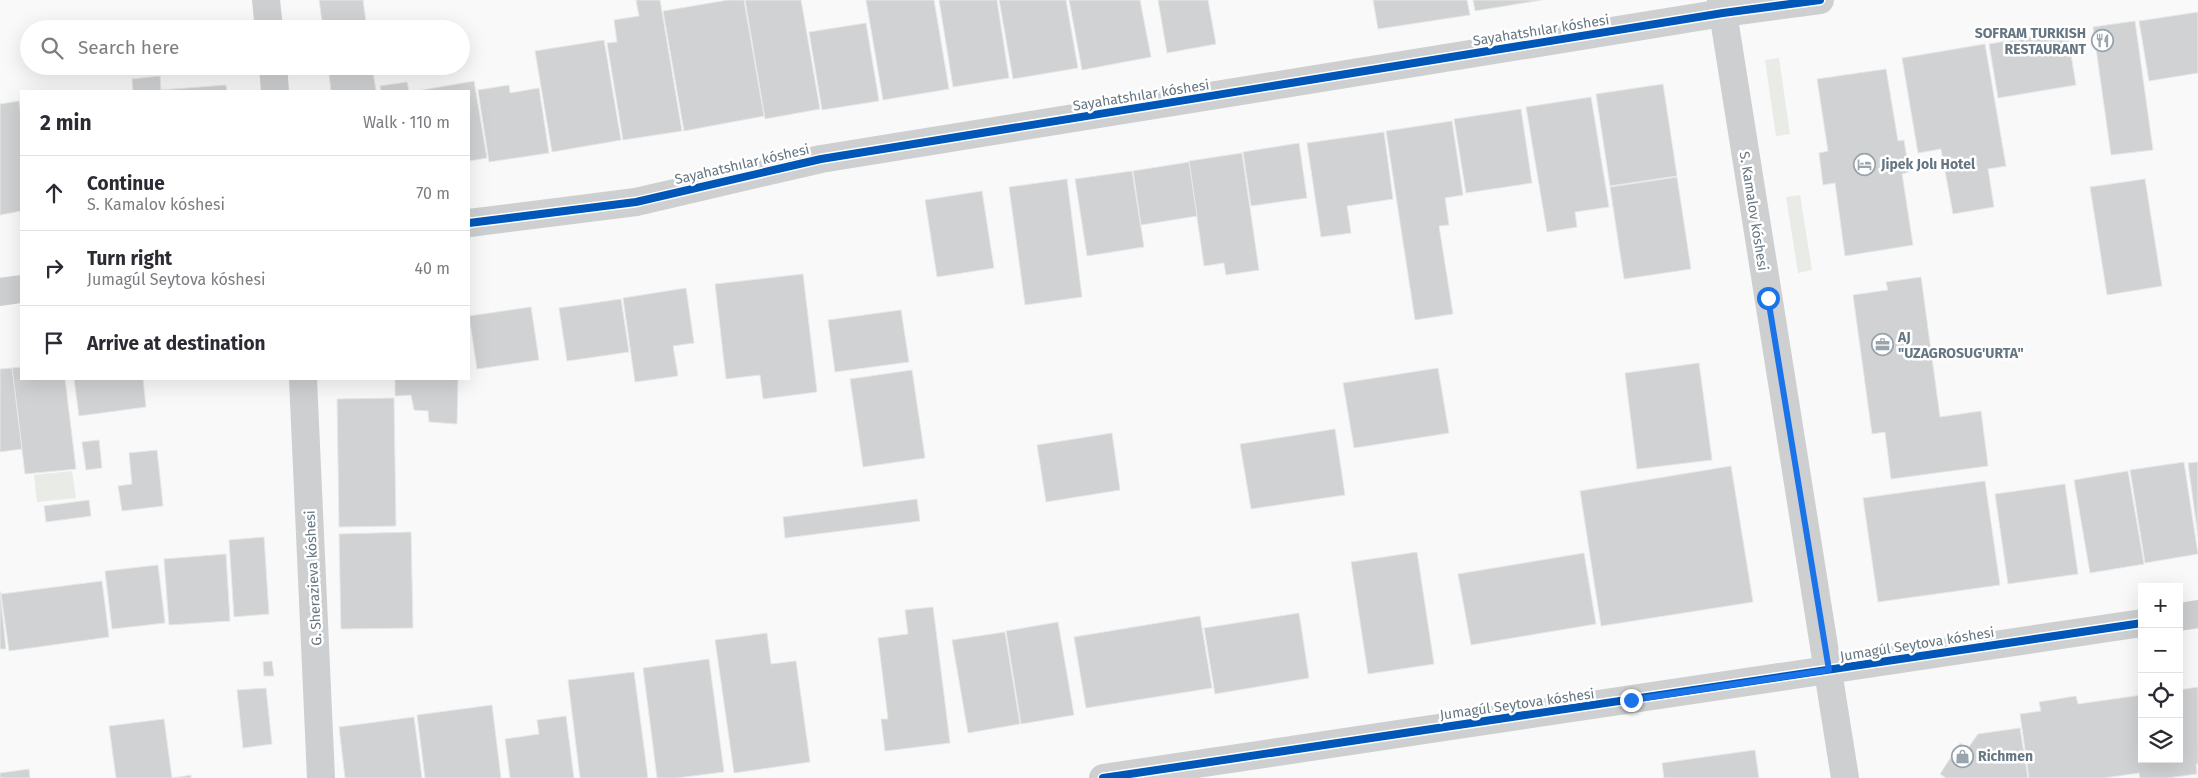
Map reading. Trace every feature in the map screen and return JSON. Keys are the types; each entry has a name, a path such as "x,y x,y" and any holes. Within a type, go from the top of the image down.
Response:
{"street":[{"path":"266,0 268,20"},
{"name":"Sayahatshılar kóshesi","path":"470,223 636,202 821,159 1722,7 1820,0"},
{"name":"S. Kamalov kóshesi","path":"1722,7 1845,778"},
{"path":"274,75 275,90"},
{"path":"0,292 20,288"},
{"name":"G. Sherazieva kóshesi","path":"303,380 321,778"},
{"path":"2183,616 2198,614"},
{"name":"Jumagúl Seytova kóshesi","path":"1103,778 2138,624"}],"shaded area":[{"path":"1779,58 1790,134 1776,136 1765,60"},
{"path":"1800,195 1812,270 1798,273 1786,197"},
{"path":"72,471 76,498 37,502 34,475"}],"building":[{"path":"319,0 363,0 366,20 322,20"},
{"path":"636,0 660,0 682,131 623,140 607,43 617,42 614,20 639,16"},
{"path":"728,0 744,0 764,116 684,131 663,11"},
{"path":"745,0 801,0 820,109 765,119"},
{"path":"866,0 934,0 949,89 883,100"},
{"path":"939,0 997,0 1009,78 953,87"},
{"path":"999,0 1066,0 1078,68 1013,79"},
{"path":"1069,0 1140,0 1151,57 1082,70"},
{"path":"1158,0 1208,0 1216,44 1167,53"},
{"path":"1373,0 1467,0 1470,15 1378,29"},
{"path":"1473,0 1542,0 1475,11"},
{"path":"2198,12 2198,73 2149,81 2139,21"},
{"path":"2135,21 2153,150 2111,155 2093,27"},
{"path":"866,23 879,101 822,110 809,32"},
{"path":"2067,31 2076,85 1998,98 1989,44"},
{"path":"604,40 621,140 552,152 535,51"},
{"path":"1985,44 2006,166 1988,169 1994,207 1953,214 1941,149 1918,153 1902,58"},
{"path":"1886,69 1898,141 1904,140 1909,172 1902,174 1913,245 1845,256 1835,183 1823,185 1819,153 1828,151 1817,79"},
{"path":"329,75 373,75 376,90 331,90"},
{"path":"160,76 161,90 133,90 132,79"},
{"path":"474,81 487,158 470,161 470,90 423,90"},
{"path":"407,82 409,90 381,90 380,86"},
{"path":"1663,84 1677,176 1610,186 1596,94"},
{"path":"226,85 227,90 161,90"},
{"path":"509,85 510,93 539,88 549,153 489,162 478,90"},
{"path":"1591,97 1609,207 1575,212 1577,227 1547,232 1526,107"},
{"path":"19,101 20,211 0,215 0,104"},
{"path":"1521,109 1532,183 1466,193 1454,119"},
{"path":"1452,121 1463,195 1445,198 1449,225 1439,226 1453,314 1415,320 1386,131"},
{"path":"1384,132 1393,199 1347,206 1351,233 1321,237 1307,143"},
{"path":"1299,143 1307,198 1251,206 1243,152"},
{"path":"1242,153 1259,270 1226,275 1224,263 1204,266 1189,161"},
{"path":"1189,162 1197,216 1141,225 1133,171"},
{"path":"1132,171 1144,247 1087,256 1075,179"},
{"path":"1677,177 1691,269 1624,279 1610,187"},
{"path":"1067,179 1082,297 1025,305 1009,187"},
{"path":"2145,179 2162,286 2107,295 2090,187"},
{"path":"982,191 994,268 937,277 925,200"},
{"path":"803,274 817,392 763,399 760,375 726,379 715,284"},
{"path":"1921,277 1940,417 1981,411 1988,466 1891,479 1885,432 1872,434 1853,295 1888,290 1886,282"},
{"path":"686,288 694,343 673,346 678,376 635,382 623,298"},
{"path":"621,299 629,352 567,361 559,308"},
{"path":"531,307 539,360 477,369 470,316"},
{"path":"901,310 909,362 835,372 828,320"},
{"path":"1699,363 1712,460 1637,469 1625,373"},
{"path":"20,367 20,380 65,380 76,469 25,474 12,368"},
{"path":"12,368 22,449 0,452 0,369"},
{"path":"1438,368 1449,433 1354,448 1343,383"},
{"path":"912,370 925,458 863,467 850,379"},
{"path":"74,380 143,380 146,407 79,416"},
{"path":"395,380 458,380 457,424 429,422 428,411 414,410 411,395 395,396"},
{"path":"394,398 396,526 339,527 337,399"},
{"path":"1335,429 1345,495 1251,509 1240,444"},
{"path":"1112,433 1120,490 1046,502 1037,445"},
{"path":"99,440 102,468 86,470 82,442"},
{"path":"157,450 163,506 122,511 118,486 132,484 129,453"},
{"path":"2184,462 2198,554 2145,563 2130,470"},
{"path":"2198,462 2198,537 2188,463"},
{"path":"1731,466 1753,602 1601,626 1580,491"},
{"path":"2128,471 2144,564 2090,573 2074,480"},
{"path":"1985,481 2000,585 1878,602 1863,498"},
{"path":"2065,484 2078,574 2008,584 1995,494"},
{"path":"917,499 920,521 785,538 783,517"},
{"path":"89,500 91,516 46,522 44,506"},
{"path":"411,532 413,628 341,629 339,534"},
{"path":"264,537 269,614 234,617 229,540"},
{"path":"1417,552 1434,664 1368,674 1351,562"},
{"path":"1584,553 1596,624 1471,645 1458,574"},
{"path":"226,554 230,621 169,625 164,559"},
{"path":"158,565 165,623 112,629 105,571"},
{"path":"102,581 109,637 9,651 1,594"},
{"path":"0,591 6,649 0,649"},
{"path":"933,607 950,743 885,751 881,719 888,719 878,638 908,634 905,610"},
{"path":"1299,613 1309,678 1215,694 1204,628"},
{"path":"1200,616 1212,688 1086,708 1074,637"},
{"path":"1058,622 1074,715 1021,724 1006,631"},
{"path":"1005,632 1020,724 968,733 952,640"},
{"path":"767,633 771,664 796,661 810,762 734,773 715,640"},
{"path":"709,659 724,772 677,778 657,778 643,668"},
{"path":"272,661 274,676 264,676 263,662"},
{"path":"634,672 648,778 580,778 568,680"},
{"path":"2198,687 2197,774 2167,778 2140,778 2139,773 2104,778 2029,778 2020,714 2041,711 2039,702 2076,696 2078,704 2138,696 2138,763 2183,763 2183,689"},
{"path":"266,688 272,744 243,748 237,690"},
{"path":"492,705 501,778 425,778 417,715"},
{"path":"566,716 574,778 510,778 505,739 539,734 537,720"},
{"path":"414,717 422,778 345,778 339,727"},
{"path":"164,719 172,778 116,778 109,726"},
{"path":"2020,728 2028,778 1946,778 1940,774 1960,743 1968,748 1978,734"},
{"path":"1755,750 1759,778 1664,778 1662,763"},
{"path":"29,769 30,778 0,778 0,773"},
{"path":"191,775 191,778 172,778"}],"cycle path":[{"path":"470,223 636,202 821,159 1723,13 1820,0"},
{"path":"1103,778 2138,624"}],"place":[{"name":"SOFRAM TURKISH RESTAURANT","path":"2102,41"},
{"name":"Jipek Jolı Hotel","path":"1865,164"},
{"name":"AJ \"UZAGROSUG'URTA\"","path":"1882,345"},
{"name":"Richmen","path":"1962,756"}],"route":[{"path":"1631,700 1829,670 1768,298"}]}
